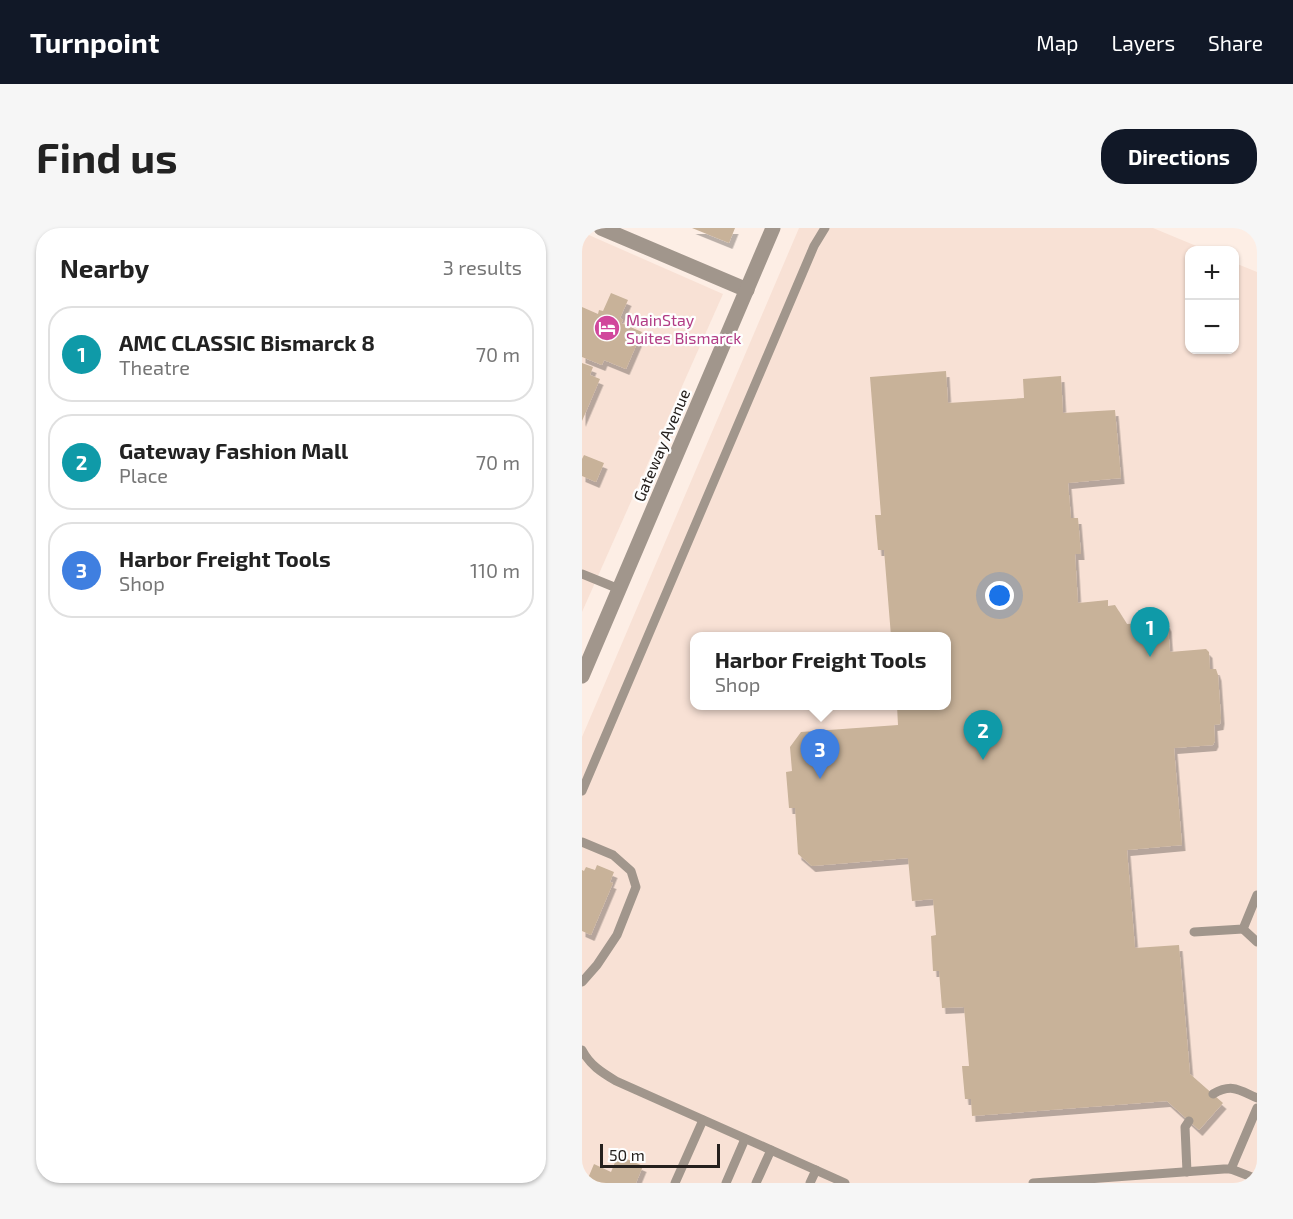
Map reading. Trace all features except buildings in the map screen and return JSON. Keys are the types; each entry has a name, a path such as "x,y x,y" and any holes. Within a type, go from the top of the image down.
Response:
{"street":[{"path":"601,228 747,290"},
{"name":"Gateway Avenue","path":"582,676 773,228"}],"lane":[{"path":"582,791 814,246 825,228"},
{"path":"582,574 619,590"},
{"path":"582,842 613,855 632,871 636,887 617,935 597,965 582,981"},
{"path":"1243,929 1257,895"},
{"path":"1194,932 1243,929 1257,942"},
{"path":"582,1050 588,1061 616,1081 845,1183"},
{"path":"1213,1094 1229,1088 1257,1098"},
{"path":"1231,1169 1257,1108"},
{"path":"675,1183 703,1120"},
{"path":"1186,1172 1185,1127 1189,1121"},
{"path":"726,1183 745,1139"},
{"path":"756,1183 771,1150"},
{"path":"1033,1183 1231,1169 1257,1179"},
{"path":"810,1183 816,1170"}],"shaded area":[{"path":"799,228 1153,228 1196,246 1185,246 1185,354 1239,354 1239,265 1257,272 1257,1183 582,1183 582,737"},
{"path":"582,232 723,294 582,612"}],"place":[{"name":"MainStay Suites Bismarck","path":"607,328"},
{"name":"AMC CLASSIC Bismarck 8","path":"1150,657"},
{"name":"Gateway Fashion Mall","path":"983,760"},
{"name":"Harbor Freight Tools","path":"820,779"}]}
